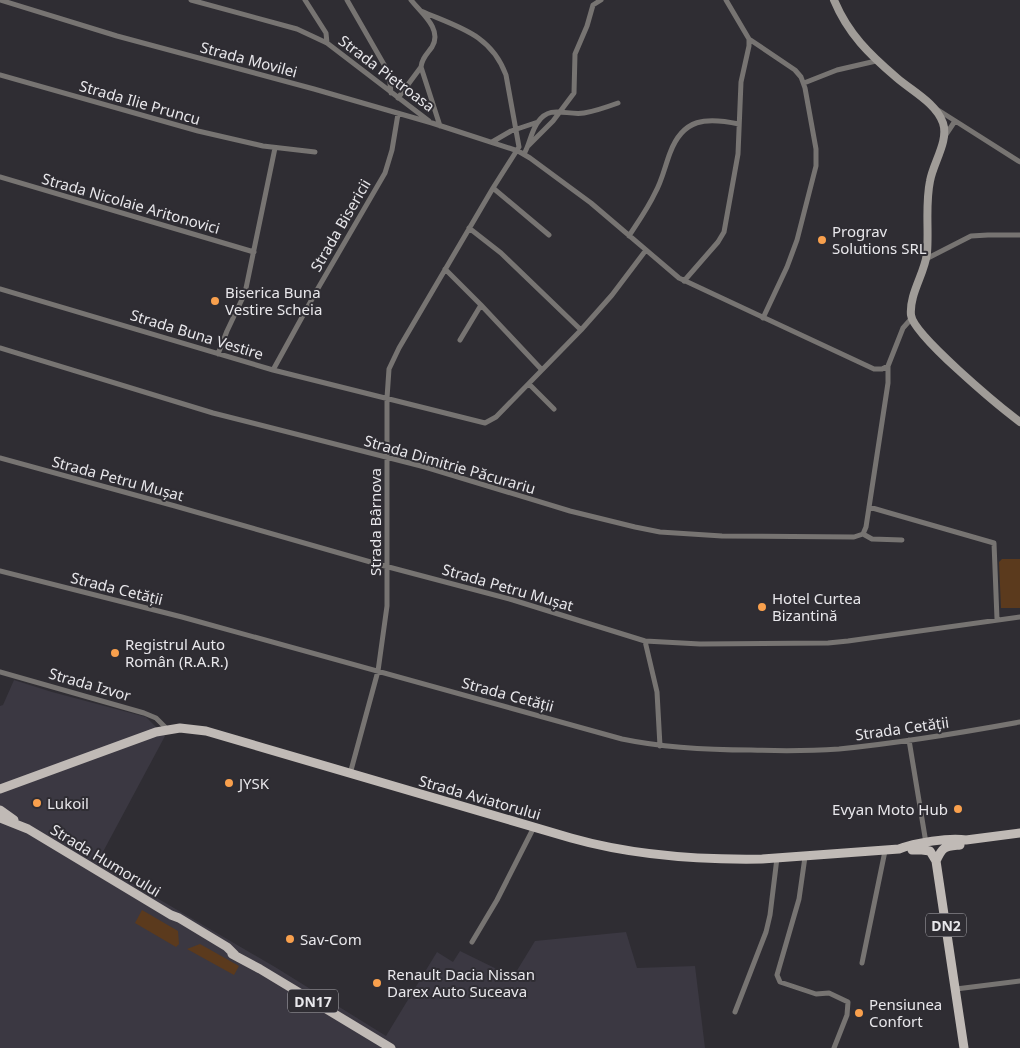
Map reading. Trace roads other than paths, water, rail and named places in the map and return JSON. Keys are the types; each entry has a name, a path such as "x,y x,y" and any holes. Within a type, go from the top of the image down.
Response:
{"main road":[{"path":"834,0 847,28 876,60 932,107 944,125 943,138 929,188 926,259 912,302 911,320 925,337 969,380 1020,422"},
{"name":"Strada Aviatorului","path":"0,789 136,739 180,728 206,732 534,827 603,846 633,852 741,859 805,857 899,850 907,846 926,843 959,839 966,840"},
{"path":"0,810 28,829"},
{"name":"Strada Humorului","path":"0,818 28,829 179,918 227,947 235,955 391,1048"},
{"path":"936,861 941,850 945,847 962,844 966,840 1020,833"},
{"path":"899,850 927,850 936,861"},
{"name":"DN2","path":"936,861 964,1048"}],"street":[{"name":"Strada Movilei","path":"0,0 117,36 314,88 398,114 432,122 518,151 591,203 684,281 874,370 888,366"},
{"name":"Strada Pietroasa","path":"191,0 297,29 327,43 432,122"},
{"name":"Strada Pietroasa","path":"305,0 326,33 327,43"},
{"path":"347,0 389,74 391,93"},
{"path":"398,98 420,67 436,35 434,28 411,0"},
{"path":"528,146 562,111 574,93 576,48 587,26 593,5 601,0"},
{"path":"726,0 750,39 795,70 804,83 815,142 816,166 797,240 787,266 762,318"},
{"path":"421,11 467,31 491,48 502,65 506,76 520,143 518,151"},
{"path":"684,281 718,242 724,232 738,154 741,82 750,39"},
{"path":"804,83 837,70 876,60"},
{"path":"420,67 440,126"},
{"name":"Strada Ilie Pruncu","path":"0,75 198,131 275,148 315,152"},
{"path":"524,154 538,122 545,114 557,110 583,113 618,103"},
{"path":"932,107 1020,162"},
{"name":"Strada Bisericii","path":"273,370 385,174 392,150 398,114"},
{"path":"629,236 655,193 670,151 684,129 696,122 724,121 739,124"},
{"path":"492,142 516,129 538,122"},
{"path":"943,138 955,122"},
{"path":"218,354 243,298 275,148"},
{"name":"Strada Bârnova","path":"350,774 378,672 387,606 387,398 392,361 493,188 518,151"},
{"name":"Strada Nicolaie Aritonovici","path":"0,177 254,252"},
{"path":"493,188 549,235"},
{"path":"469,228 501,253 581,330"},
{"path":"926,259 971,236 988,234 1020,235"},
{"path":"554,409 529,384 612,295 646,250"},
{"path":"445,269 482,305 542,370"},
{"name":"Strada Buna Vestire","path":"0,289 273,370 485,423 496,418 529,384"},
{"path":"460,340 482,305"},
{"path":"863,534 866,527 888,383 888,366 903,328 911,320"},
{"name":"Strada Dimitrie Păcurariu","path":"0,348 212,413 425,467 570,511 660,532 755,537 854,537 863,534 872,539 902,540"},
{"name":"Strada Petru Mușat","path":"0,458 388,567 513,600 645,641 700,644 828,643 1020,617"},
{"path":"869,506 994,543 997,619"},
{"name":"Strada Cetății","path":"0,571 182,617 622,739 660,746 698,749 799,751 838,749 909,740 1020,722"},
{"path":"645,641 657,692 660,746"},
{"name":"Strada Izvor","path":"0,672 144,713 156,718 167,730"},
{"path":"909,740 926,843"},
{"path":"472,942 534,827"},
{"path":"862,963 885,851"},
{"path":"805,857 799,899 777,975 780,982 816,994 829,994 848,1002 847,1015 834,1048"},
{"path":"735,1012 766,932 777,858"},
{"path":"956,989 1020,981"}],"place":[{"name":"Prograv Solutions SRL","path":"822,240"},
{"name":"Biserica Buna Vestire Scheia","path":"215,301"},
{"name":"Hotel Curtea Bizantină","path":"762,607"},
{"name":"Registrul Auto Român (R.A.R.)","path":"115,653"},
{"name":"JYSK","path":"229,783"},
{"name":"Lukoil","path":"37,803"},
{"name":"Evyan Moto Hub","path":"958,809"},
{"name":"Sav-Com","path":"290,939"},
{"name":"Renault Dacia Nissan Darex Auto Suceava","path":"377,983"},
{"name":"Pensiunea Confort","path":"859,1013"}]}
